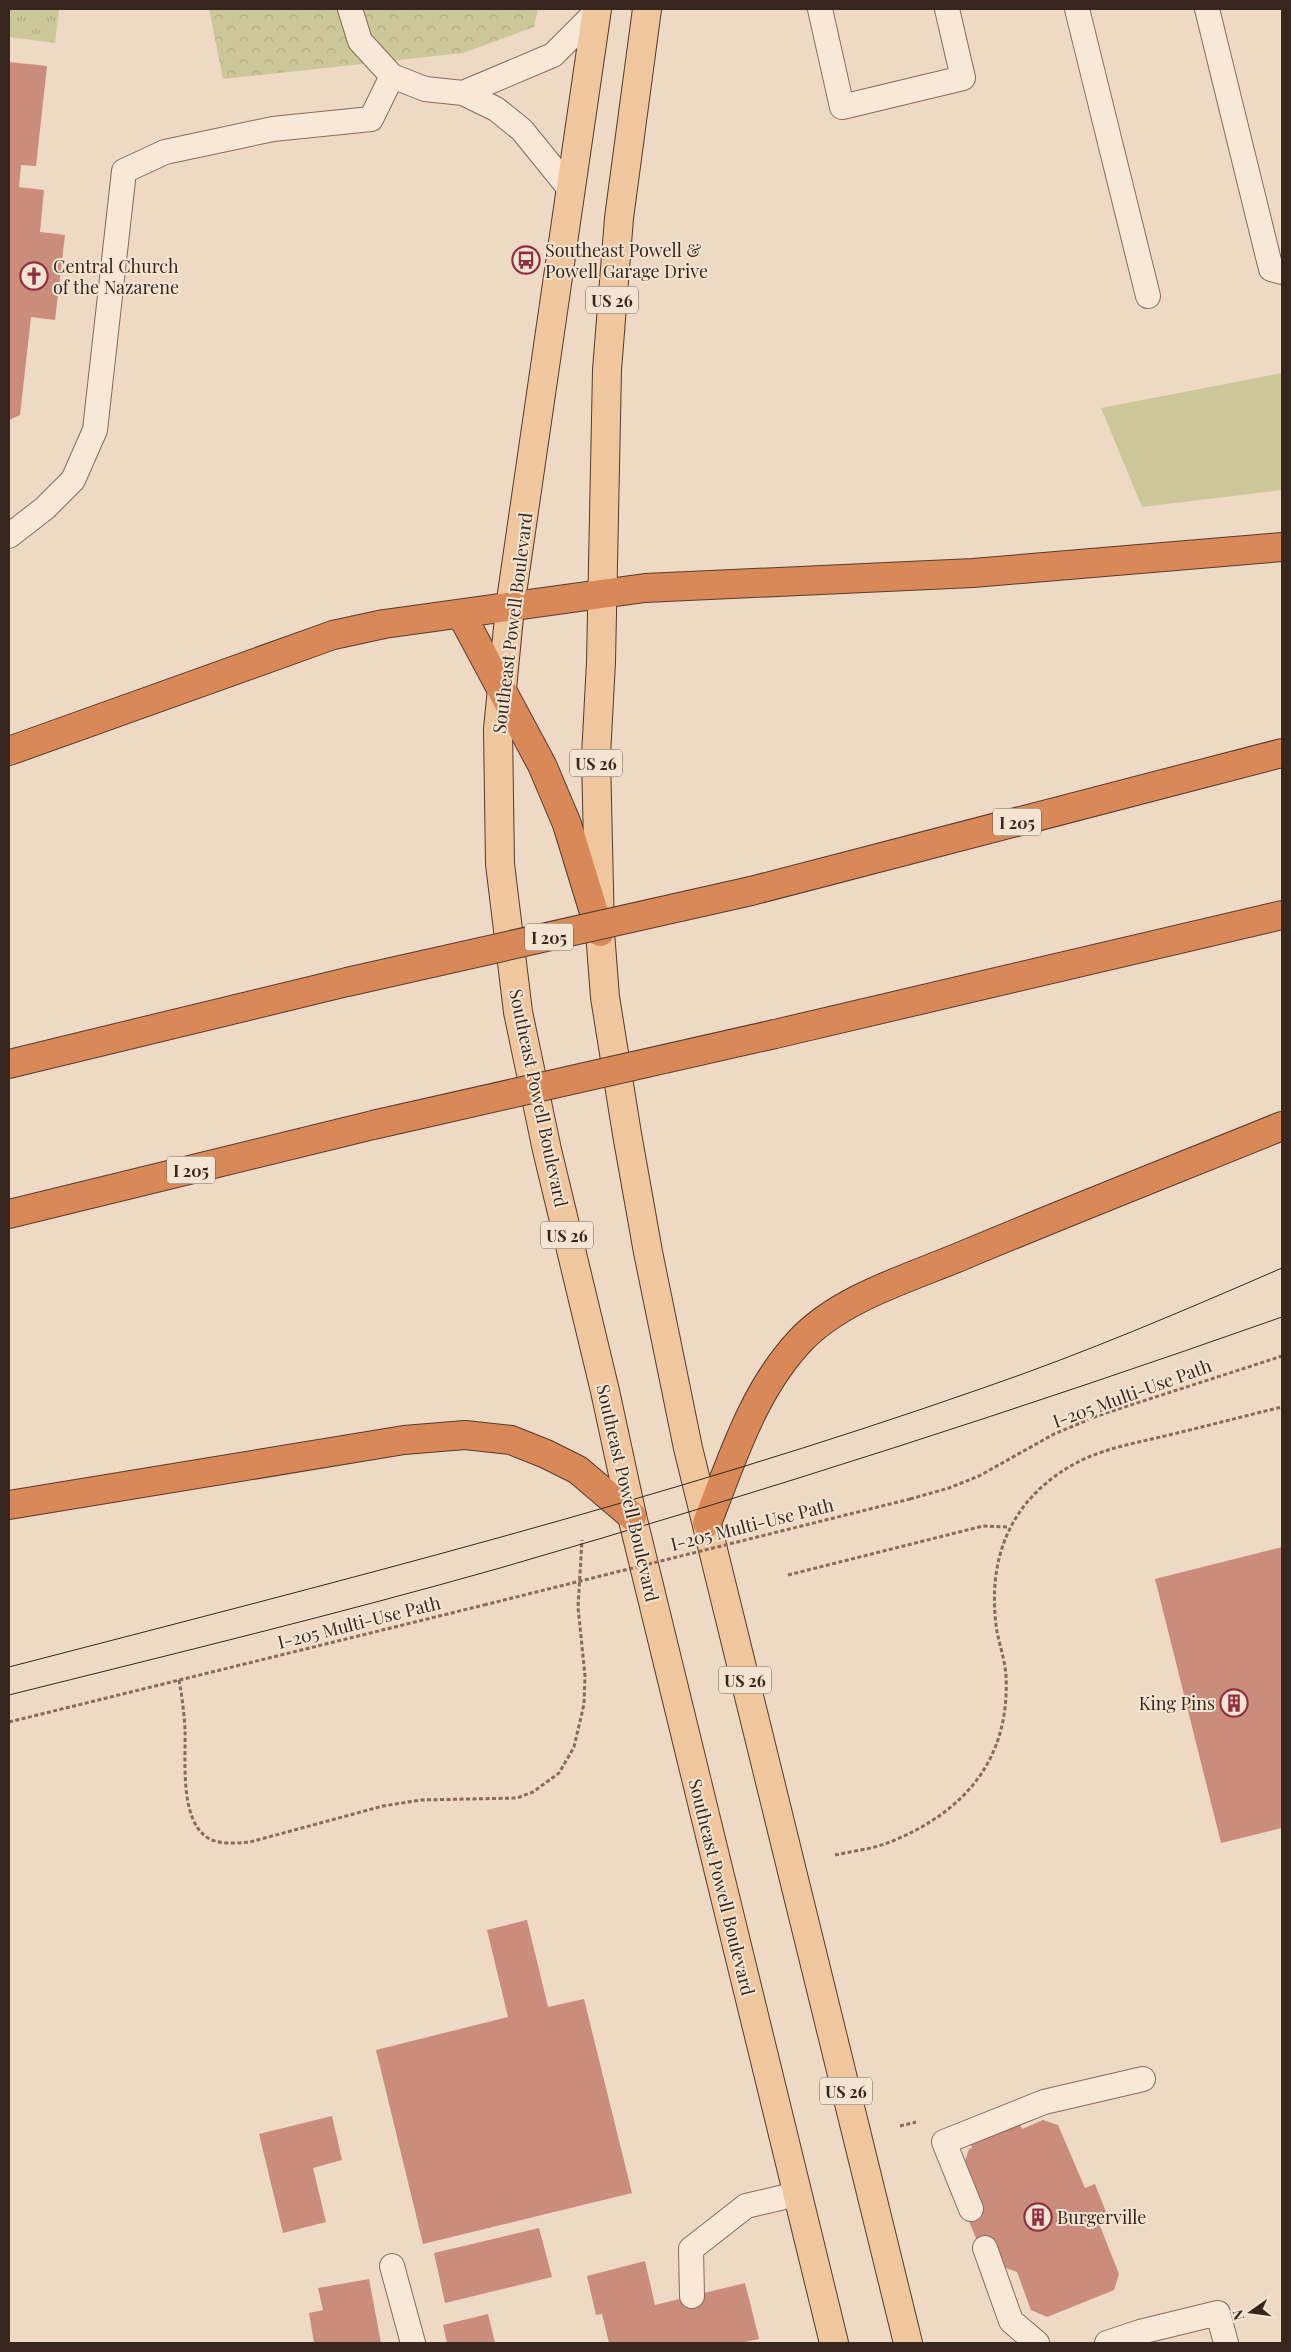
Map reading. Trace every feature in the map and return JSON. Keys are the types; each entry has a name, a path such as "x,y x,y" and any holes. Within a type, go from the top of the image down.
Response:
{"highway":[{"path":"9,751 333,635 384,624 645,588 973,573 1282,547"},
{"path":"461,614 542,765 567,824 600,932"},
{"name":"I 205","path":"9,1064 347,982 751,891 1282,753"},
{"name":"I 205","path":"9,1214 373,1125 775,1034 1282,915"},
{"path":"707,1523 746,1426 767,1383 799,1342 824,1320 851,1302 1282,1126"},
{"path":"9,1505 404,1440 465,1435 511,1440 546,1454 578,1470 632,1516"}],"main road":[{"name":"US 26","path":"647,9 619,218 607,370 596,756 600,932 605,997 632,1163 671,1368 707,1523 908,2343"},
{"name":"Southeast Powell Boulevard","path":"596,10 510,606 498,729 500,864 518,1012 547,1150 605,1391 632,1516 834,2343"}],"lane":[{"path":"350,9 360,41 392,76 425,89 462,93 496,109 522,130 569,188"},
{"path":"820,9 842,107 964,78 947,9"},
{"path":"1077,9 1148,296"},
{"path":"1207,9 1271,269 1282,272"},
{"path":"462,93 554,55 596,10"},
{"path":"9,536 45,508 73,480 95,430 124,172 165,152 273,129 371,119 392,76"},
{"path":"971,2209 944,2142 1044,2102 1143,2079"},
{"path":"692,2296 690,2249 746,2206 797,2194"},
{"path":"985,2248 1012,2321 1037,2343"},
{"path":"392,2266 413,2343"},
{"path":"1107,2343 1140,2332 1218,2312 1226,2343"}],"path":[{"name":"I-205 Multi-Use Path","path":"9,1722 948,1488 979,1476 1054,1434 1097,1416 1282,1356"},
{"path":"835,1855 889,1843 930,1822 960,1799 987,1768 999,1743 1006,1710 1006,1674 997,1631 994,1583 1009,1527 1022,1508 1049,1480 1074,1463 1106,1449 1282,1407"},
{"path":"788,1574 983,1526 1009,1527"},
{"path":"179,1680 185,1729 187,1794 192,1815 199,1828 214,1840 234,1843 250,1842 383,1806 421,1800 518,1798 533,1792 559,1773 574,1746 578,1731 584,1704 585,1676 578,1607 582,1540"}],"green space":[{"path":"9,9 59,9 55,43 9,37"},
{"path":"209,9 538,9 534,27 463,53 223,79"},
{"path":"1282,373 1282,490 1142,507 1101,408"}],"building":[{"name":"Central Church of the Nazarene","path":"9,62 47,66 36,166 21,165 19,187 44,190 40,232 65,235 55,320 31,317 20,415 9,420"},
{"name":"King Pins","path":"1282,1547 1282,1828 1221,1843 1155,1579"},
{"path":"527,1920 548,2007 584,1999 632,2193 423,2244 376,2050 508,2017 487,1930"},
{"name":"Burgerville","path":"1016,2115 1022,2129 1043,2120 1058,2125 1085,2188 1095,2184 1110,2222 1100,2226 1119,2274 1114,2290 1047,2317 1031,2310 1017,2272 1006,2268 996,2244 981,2250 965,2212 964,2164 969,2149 972,2148 968,2133"},
{"path":"332,2116 342,2160 313,2168 326,2222 283,2233 259,2134"},
{"path":"539,2228 552,2277 445,2303 434,2253"},
{"path":"645,2261 655,2305 745,2283 759,2339 740,2343 609,2343 602,2314 596,2315 587,2276"},
{"path":"369,2279 381,2343 314,2343 309,2313 323,2310 318,2288"},
{"path":"488,2314 495,2343 447,2343 443,2325"}],"tram line":[{"path":"9,1667 499,1538 742,1467 863,1429 1059,1361 1282,1268"},
{"path":"9,1695 378,1601 500,1568 697,1510 1088,1384 1282,1317"}],"place":[{"name":"Southeast Powell & Powell Garage Drive","path":"526,260"},
{"name":"Central Church of the Nazarene","path":"34,276"},
{"name":"King Pins","path":"1234,1703"},
{"name":"Burgerville","path":"1038,2217"}]}
